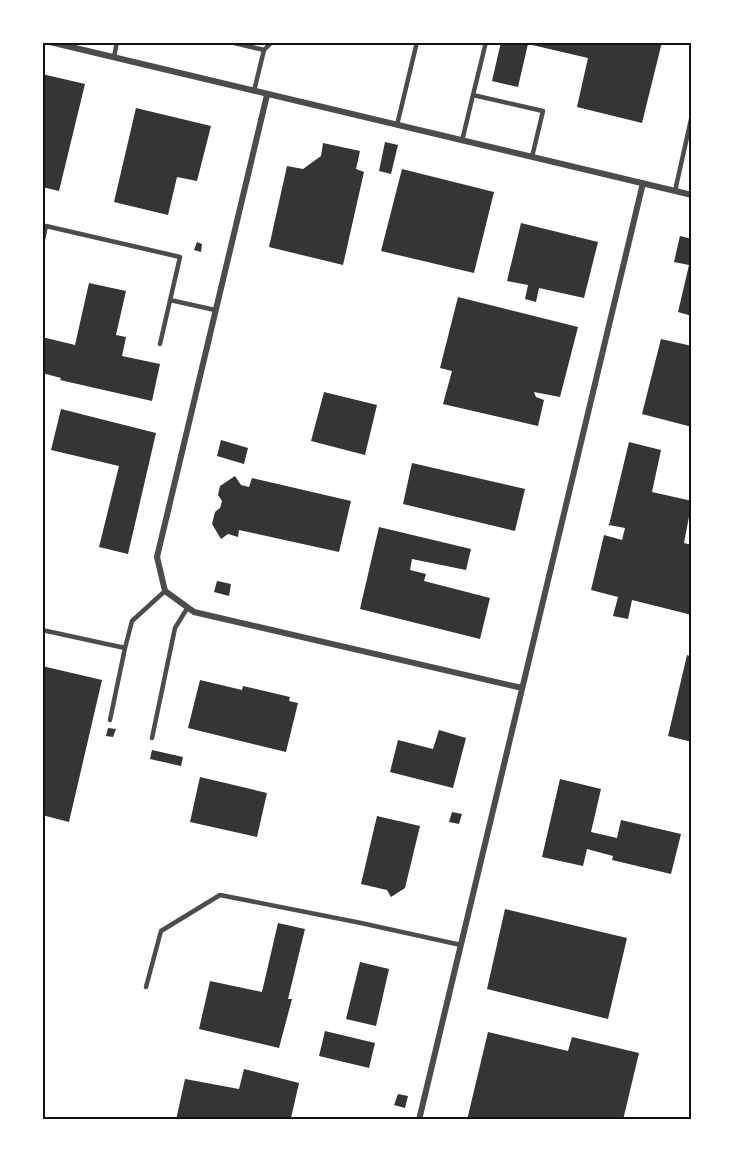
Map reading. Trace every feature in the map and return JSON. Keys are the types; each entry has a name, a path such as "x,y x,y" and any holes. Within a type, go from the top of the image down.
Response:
{"street":[{"path":"50,42 692,195"},
{"path":"267,94 156,557 165,591 194,612 522,688"},
{"path":"419,1120 643,183"}],"lane":[{"path":"114,57 117,42"},
{"path":"230,42 264,50"},
{"path":"254,92 264,50 273,42"},
{"path":"397,125 417,42"},
{"path":"462,141 486,42"},
{"path":"473,95 543,111 532,157"},
{"path":"675,191 692,115"},
{"path":"42,244 46,226 180,257 160,344"},
{"path":"170,300 215,310"},
{"path":"111,720 132,621 165,591"},
{"path":"152,738 175,628 188,607"},
{"path":"42,630 125,648"},
{"path":"146,987 161,931 220,895 361,922 460,945"}],"building":[{"path":"501,42 662,42 642,123 577,107 588,58 528,44 518,87 492,81"},
{"path":"42,74 85,84 59,191 42,187"},
{"path":"136,108 211,126 197,181 177,177 168,215 114,202"},
{"path":"385,142 398,145 391,174 379,171"},
{"path":"323,143 360,151 356,169 364,172 343,265 269,247 287,166 303,169 321,156"},
{"path":"402,169 494,192 474,273 381,251"},
{"path":"521,223 598,242 584,298 539,288 536,302 525,299 528,285 507,281"},
{"path":"680,236 692,239 692,316 678,312 689,265 674,262"},
{"path":"197,242 202,244 201,252 194,250"},
{"path":"89,283 126,291 116,335 126,337 122,356 160,364 152,401 60,380 61,378 42,373 42,337 75,345"},
{"path":"458,297 578,327 560,397 534,392 536,397 544,400 538,426 443,404 452,371 440,368"},
{"path":"661,339 692,346 692,427 642,414"},
{"path":"324,392 377,405 365,455 311,441"},
{"path":"61,409 156,433 128,554 99,547 119,466 51,450"},
{"path":"221,440 248,448 244,464 217,456"},
{"path":"629,442 661,450 652,492 692,501 684,543 692,545 692,615 632,600 628,619 613,616 618,597 591,590 604,535 622,540 625,528 609,525"},
{"path":"412,463 525,489 515,531 403,504"},
{"path":"235,476 241,485 249,487 252,478 351,501 339,552 239,530 238,537 228,534 221,539 212,524 215,512 220,508 222,501 218,495 220,486"},
{"path":"379,527 471,549 466,570 412,559 410,570 426,574 424,581 490,598 480,639 360,609"},
{"path":"217,581 231,584 229,596 214,592"},
{"path":"687,655 692,657 692,742 668,736"},
{"path":"42,666 102,680 69,822 42,815"},
{"path":"200,680 242,690 243,686 290,697 289,701 298,703 286,752 188,728"},
{"path":"108,728 116,729 113,737 106,736"},
{"path":"439,730 466,738 453,788 390,772 398,740 433,749"},
{"path":"152,750 183,757 181,766 150,759"},
{"path":"200,777 267,793 257,837 190,822"},
{"path":"560,779 601,789 591,832 617,838 621,820 681,834 671,874 612,860 613,856 587,849 583,866 542,857"},
{"path":"452,812 462,814 459,824 449,822"},
{"path":"377,816 420,826 405,888 391,897 387,890 361,884"},
{"path":"505,909 627,938 608,1019 487,989"},
{"path":"278,923 305,929 288,999 292,999 279,1048 199,1029 210,981 262,992"},
{"path":"360,962 389,969 376,1026 346,1019"},
{"path":"325,1031 375,1043 369,1068 319,1056"},
{"path":"488,1032 568,1051 572,1037 639,1053 623,1120 467,1120"},
{"path":"244,1069 299,1083 291,1118 285,1117 285,1120 176,1120 185,1079 239,1089"},
{"path":"398,1094 408,1096 405,1108 394,1105"}]}
